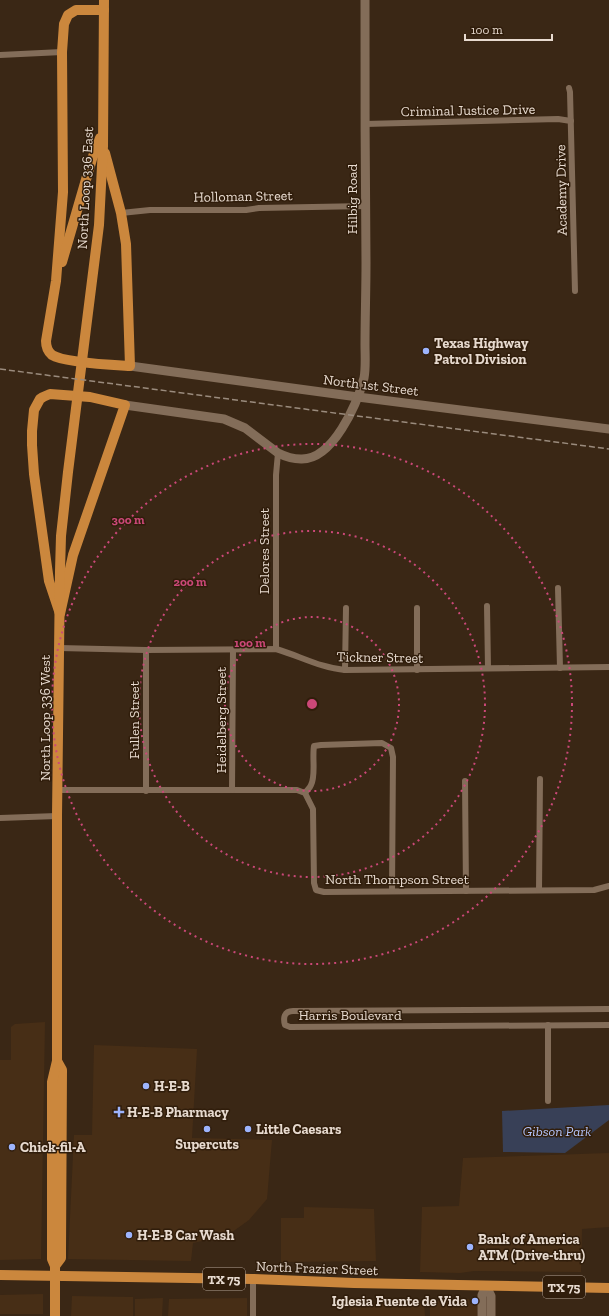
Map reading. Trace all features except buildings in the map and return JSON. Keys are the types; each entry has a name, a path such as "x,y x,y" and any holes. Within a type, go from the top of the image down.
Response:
{"main road":[{"path":"102,146 121,212 126,244 130,366 98,364 62,359 52,355 46,346 56,281 63,192 63,30 65,19 76,10 104,5"},
{"name":"North Loop 336 East","path":"81,377 99,225 103,132 104,5"},
{"path":"56,281 92,159 103,132"},
{"name":"North Loop 336 West","path":"55,1316 55,1271 52,1259 51,1143 52,1082 57,1061 57,816 60,571 61,536 81,377"},
{"path":"50,394 90,396 125,405 73,555 60,614 49,581 34,474 32,445 32,420 34,410 43,397 50,394"},
{"name":"North Loop 336 West","path":"55,1271 61,1258 62,1070 57,1061"},
{"path":"52,1101 56,1109 56,1136 61,1140"},
{"path":"51,1143 61,1166"},
{"name":"North Frazier Street","path":"0,1275 55,1271 360,1283 609,1288"}],"street":[{"name":"Hilbig Road","path":"125,405 224,419 245,428 278,452 300,459 313,457 319,454 329,446 337,436 358,397 364,376 366,206 365,0"},
{"path":"0,55 62,52"},
{"name":"Academy Drive","path":"569,88 572,122 575,291"},
{"name":"Criminal Justice Drive","path":"365,124 558,120 572,122"},
{"name":"Holloman Street","path":"121,212 366,206"},
{"name":"North 1st Street","path":"130,366 609,429"},
{"name":"Delores Street","path":"276,649 276,475 278,452"},
{"path":"558,588 560,668"},
{"path":"487,606 488,668"},
{"path":"346,608 346,670"},
{"path":"417,608 417,670"},
{"name":"Tickner Street","path":"59,648 146,650 276,649 333,669 346,670 609,667"},
{"name":"Fullen Street","path":"146,650 146,791"},
{"name":"Heidelberg Street","path":"232,790 233,650"},
{"path":"58,790 296,790 305,793 311,786 313,779 312,755 314,746 321,744 382,743 391,748 393,756 392,891"},
{"path":"539,890 540,779"},
{"path":"466,781 466,891"},
{"name":"North Thompson Street","path":"305,793 313,809 314,883 316,890 324,892 594,890 609,886"},
{"path":"0,818 57,816"},
{"name":"Harris Boulevard","path":"609,1010 289,1011 285,1014 284,1020 285,1025 290,1027 609,1025"},
{"path":"548,1025 548,1101"},
{"path":"253,1279 253,1316"},
{"path":"482,1316 482,1295 486,1286"},
{"path":"486,1286 491,1296 491,1316"}],"shaded area":[{"path":"45,1022 41,1259 0,1260 0,1060 11,1060 11,1027 15,1024"},
{"path":"94,1045 197,1049 192,1138 272,1140 267,1199 249,1220 228,1235 193,1243 191,1261 68,1259 74,1135 92,1135"},
{"path":"609,1153 609,1227 582,1229 581,1272 420,1272 422,1207 459,1206 463,1158"},
{"path":"304,1207 374,1209 376,1261 281,1262 281,1218 304,1218"},
{"path":"43,1294 43,1314 0,1314 0,1295"},
{"path":"72,1296 133,1297 133,1316 71,1316"},
{"path":"163,1298 162,1316 135,1316 135,1299"},
{"path":"247,1298 247,1316 168,1316 169,1299"},
{"path":"469,1299 470,1304 477,1303 477,1316 430,1316 430,1304 432,1301"},
{"path":"424,1303 425,1316 350,1316 350,1304"}],"green space":[{"name":"Gibson Park","path":"609,1105 609,1120 565,1153 503,1152 502,1111"}],"railway":[{"path":"0,369 609,449"}],"place":[{"name":"Texas Highway Patrol Division","path":"426,351"},
{"name":"H-E-B","path":"146,1086"},
{"name":"H-E-B Pharmacy","path":"119,1112"},
{"name":"Supercuts","path":"207,1129"},
{"name":"Little Caesars","path":"248,1129"},
{"name":"Chick-fil-A","path":"12,1147"},
{"name":"H-E-B Car Wash","path":"129,1235"},
{"name":"Bank of America ATM (Drive-thru)","path":"470,1247"},
{"name":"Iglesia Fuente de Vida","path":"475,1301"}]}
